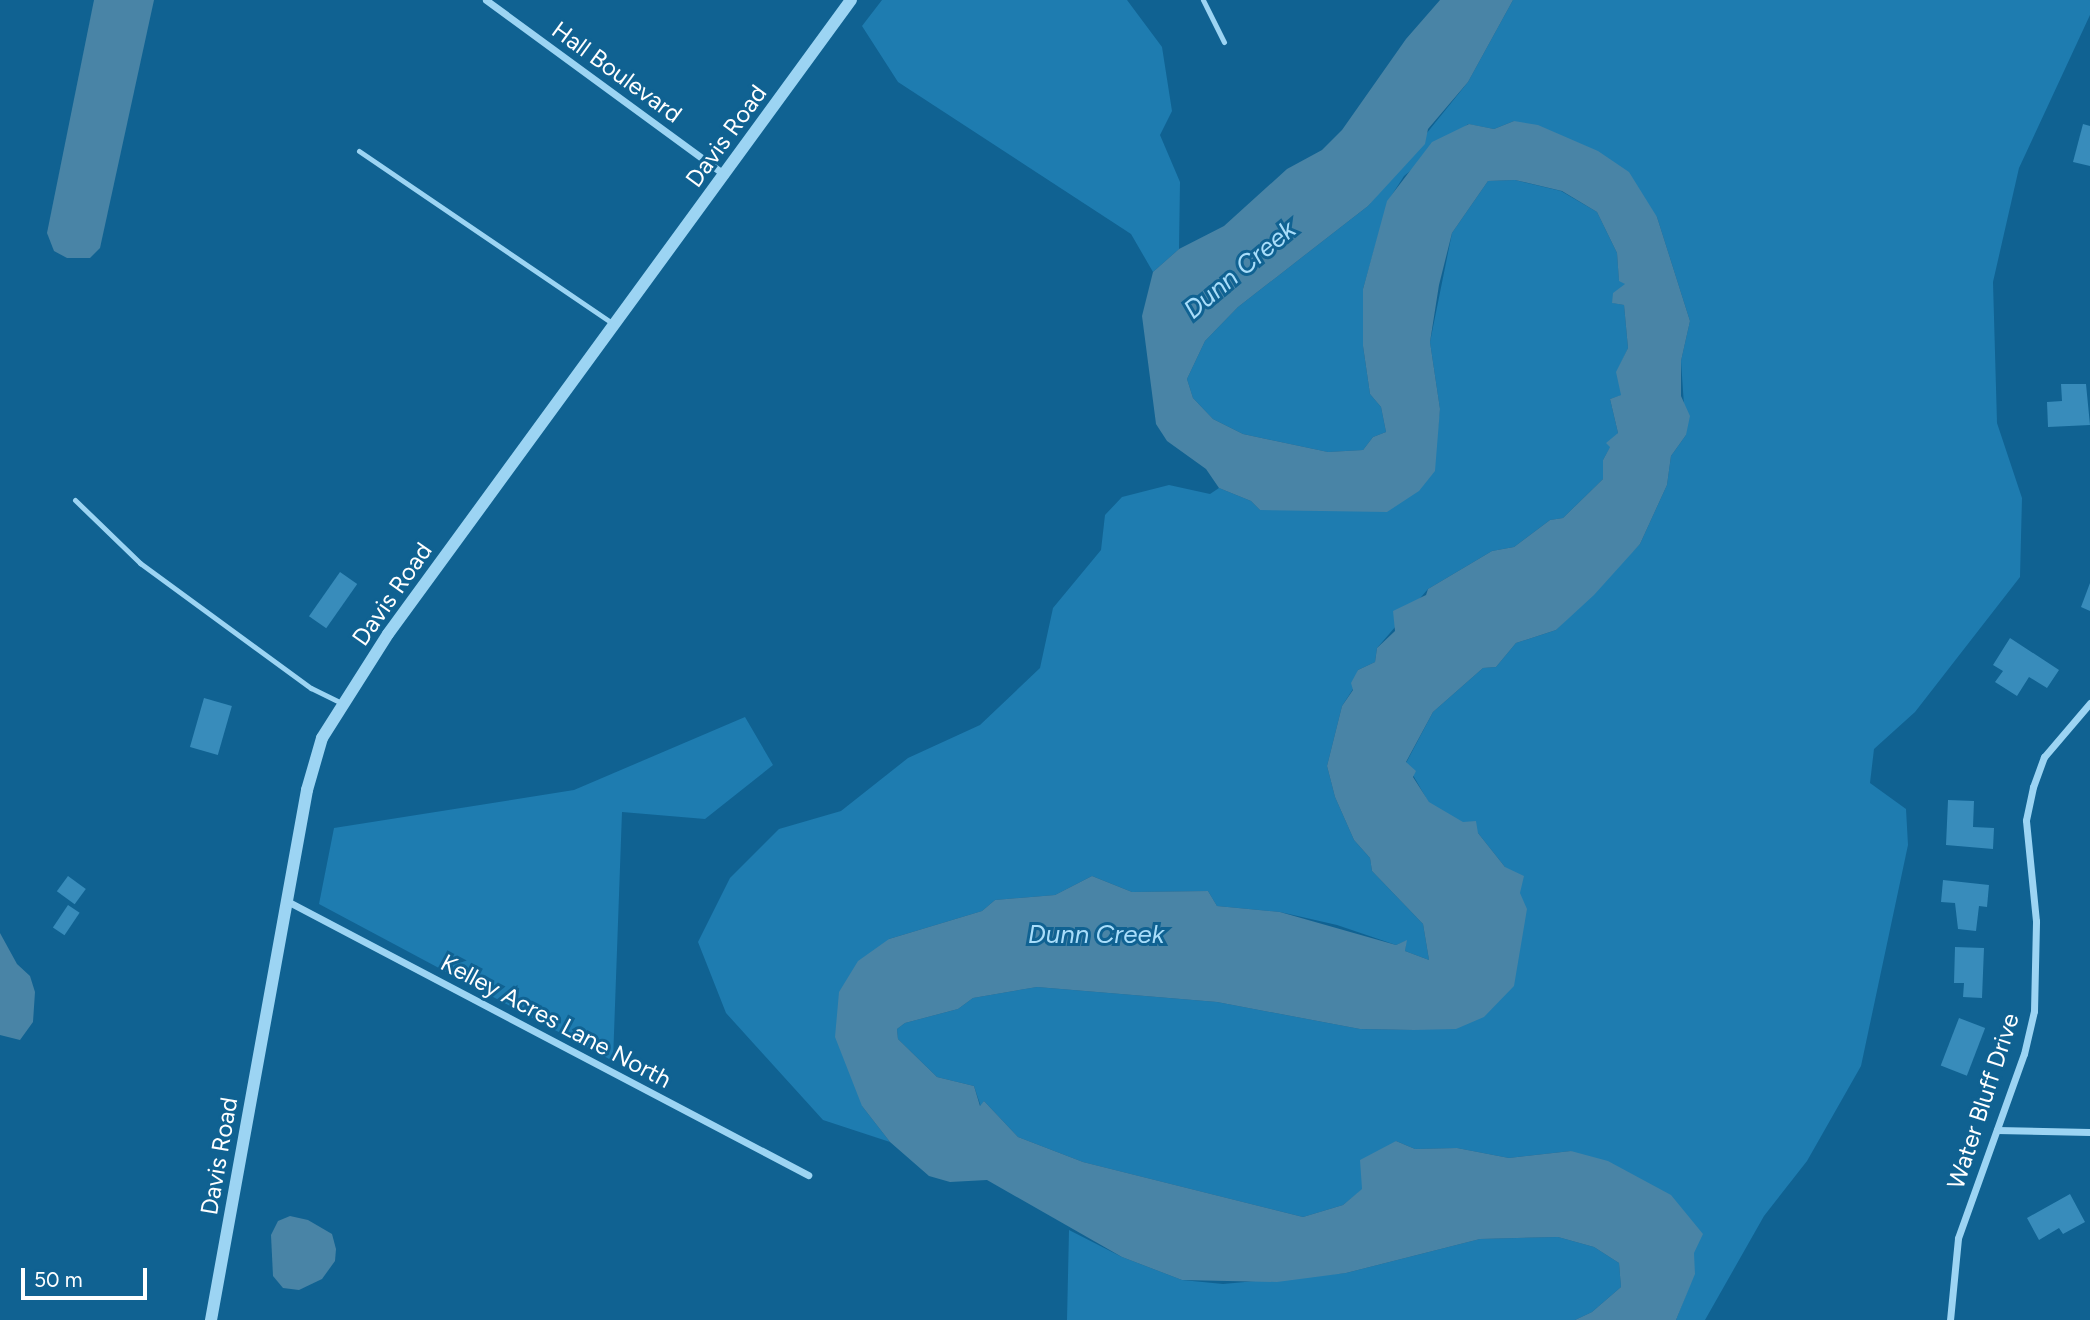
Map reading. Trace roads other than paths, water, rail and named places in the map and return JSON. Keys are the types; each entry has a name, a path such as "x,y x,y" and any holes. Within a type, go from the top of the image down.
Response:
{"street":[{"name":"Hall Boulevard","path":"486,0 725,174"},
{"name":"Davis Road","path":"211,1320 287,901 313,765 321,738 342,703 851,0"},
{"name":"Water Bluff Drive","path":"1950,1320 1958,1238 1997,1130 2034,1011 2036,922 2026,820 2033,787 2044,757 2090,704"},
{"name":"Kelley Acres Lane North","path":"287,901 808,1175"},
{"path":"1997,1130 2090,1132"}],"lane":[{"path":"1203,0 1224,42"},
{"path":"359,151 615,324"},
{"path":"75,500 140,563 311,688 342,703"}],"water":[{"path":"94,0 154,0 100,248 90,258 67,258 54,251 47,233"},
{"name":"Dunn Creek","path":"1440,0 1513,0 1468,82 1428,129 1425,144 1368,206 1238,307 1205,341 1187,379 1193,398 1213,419 1243,434 1328,452 1363,450 1373,437 1386,432 1381,407 1370,394 1363,346 1363,289 1387,201 1432,142 1469,124 1494,129 1514,121 1538,125 1598,151 1629,172 1657,217 1690,321 1681,361 1681,396 1690,416 1686,435 1671,456 1667,485 1640,544 1594,595 1556,630 1516,643 1496,667 1483,668 1433,712 1406,762 1416,771 1413,777 1429,802 1463,822 1476,821 1478,833 1505,867 1524,876 1520,893 1527,909 1514,986 1484,1017 1456,1029 1414,1030 1360,1029 1217,1002 1037,987 973,998 958,1009 905,1023 897,1029 898,1039 937,1077 974,1086 980,1106 984,1101 1018,1137 1083,1162 1303,1217 1343,1205 1362,1189 1360,1160 1396,1141 1415,1149 1457,1148 1509,1158 1571,1151 1608,1161 1671,1195 1703,1234 1694,1253 1695,1274 1676,1320 1575,1320 1592,1312 1621,1287 1619,1263 1594,1247 1558,1237 1480,1239 1346,1273 1277,1282 1182,1280 1122,1257 987,1180 950,1182 929,1176 890,1142 862,1106 835,1037 839,992 858,961 889,939 982,911 995,900 1055,895 1092,876 1132,892 1208,891 1217,906 1280,912 1396,945 1407,940 1405,951 1429,960 1423,924 1372,871 1370,858 1354,840 1335,797 1327,766 1342,706 1353,690 1351,683 1358,670 1375,662 1377,648 1395,631 1393,611 1426,595 1428,589 1492,551 1514,547 1550,520 1563,518 1603,479 1603,460 1610,447 1606,443 1618,433 1610,399 1621,395 1616,372 1628,348 1624,305 1612,303 1613,293 1625,284 1619,281 1617,253 1597,212 1562,191 1515,180 1488,181 1452,233 1439,285 1430,342 1440,409 1435,471 1419,491 1387,512 1260,510 1251,501 1219,488 1206,469 1167,441 1156,424 1142,316 1153,272 1179,249 1224,226 1287,169 1322,150 1342,130 1406,39"},
{"path":"0,933 17,964 30,976 35,992 33,1022 20,1040 0,1035"},
{"path":"290,1216 308,1220 332,1234 336,1249 335,1261 322,1279 299,1290 283,1288 273,1276 271,1235 278,1221"}]}
